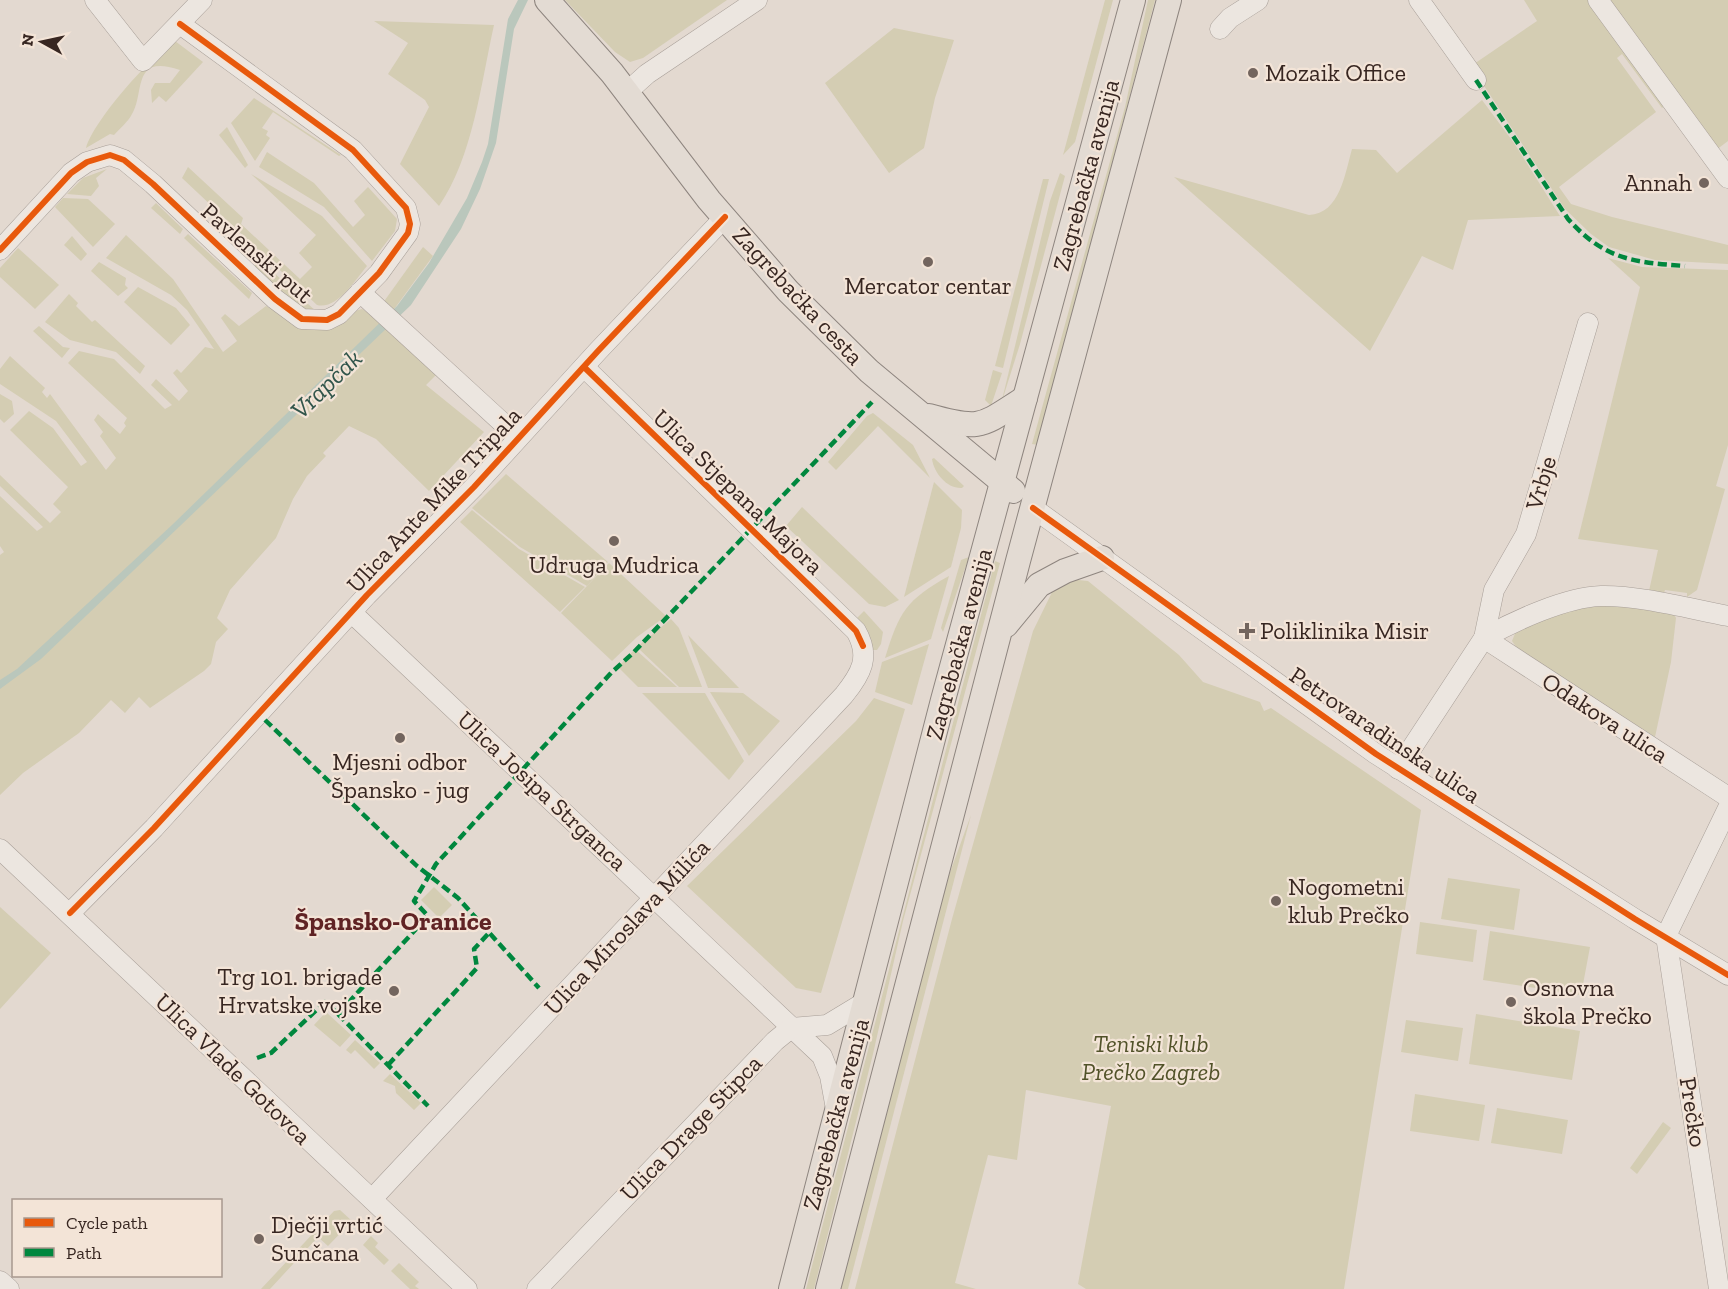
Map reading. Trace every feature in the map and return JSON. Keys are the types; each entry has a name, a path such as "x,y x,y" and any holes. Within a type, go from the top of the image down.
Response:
{"main road":[{"name":"Zagrebačka cesta","path":"547,0 627,92 725,217 788,291 869,371 1033,508"},
{"name":"Zagrebačka avenija","path":"791,1289 943,700 1133,0"},
{"name":"Zagrebačka avenija","path":"828,1289 999,634 1169,0"},
{"path":"917,413 972,426 986,423 1026,398"},
{"path":"999,634 1039,585 1065,571 1102,558"}],"street":[{"path":"95,0 143,61 202,0"},
{"path":"627,92 647,74 757,0"},
{"path":"1220,29 1230,18 1258,0"},
{"path":"1419,0 1476,80"},
{"path":"1598,0 1728,178"},
{"name":"Pavlenski put","path":"0,250 37,208 79,166 100,157 116,156 153,184 293,314 312,321 327,320 339,314 379,273 408,233 410,224 406,208 353,150 180,24"},
{"name":"Ulica Ante Mike Tripala","path":"70,913 154,828 352,613 474,487 705,235 725,217"},
{"path":"360,292 518,437"},
{"name":"Vrbje","path":"1398,769 1484,638 1494,590 1526,534 1588,323"},
{"name":"Ulica Stjepana Majora","path":"584,367 847,621 856,631 864,646"},
{"name":"Petrovaradinska ulica","path":"1033,508 1398,769 1728,975"},
{"name":"Vrbje","path":"1484,638 1514,621 1549,608 1600,596 1728,616"},
{"name":"Ulica Josipa Strganca","path":"352,613 770,1004 791,1029 822,1056 830,1076 836,1109"},
{"name":"Odakova ulica","path":"1484,638 1728,797"},
{"name":"Ulica Miroslava Milića","path":"372,1199 859,677 865,656 864,646"},
{"path":"1666,936 1728,808"},
{"name":"Ulica Vlade Gotovca","path":"0,849 467,1289"},
{"name":"Prečko","path":"1666,936 1719,1289"},
{"path":"791,1029 827,1025 865,1002"},
{"name":"Ulica Drage Stipca","path":"537,1289 775,1041 791,1029"},
{"path":"0,1281 9,1289"}],"green space":[{"path":"565,0 727,0 643,58 630,62 615,52"},
{"path":"1105,0 1113,0 1075,142 1063,155"},
{"path":"1148,0 1155,0 1038,445 1032,444 1125,107"},
{"path":"1524,0 1591,0 1667,104 1662,108 1622,54 1617,58 1656,112 1559,187 1571,204 1612,217 1728,245 1728,264 1655,260 1609,247 1591,234 1565,209 1471,66 1537,21"},
{"path":"1604,0 1728,0 1728,141 1716,150"},
{"path":"374,21 494,25 468,142 451,187 439,206 400,164 429,107 425,100 388,74 408,43"},
{"path":"894,28 954,40 935,98 924,148 889,173 825,83"},
{"path":"175,41 203,62 166,102 159,96 152,103 151,90 155,83 170,83 180,70 164,66 154,67 147,71 142,78 136,105 128,120 114,135 110,134 86,148 100,122 124,90 164,49"},
{"path":"254,98 341,155 339,156 273,112 262,128 268,131 266,135 270,138 255,161 231,123"},
{"path":"1482,100 1514,143 1560,216 1468,220 1453,270 1422,256 1370,351 1174,177 1309,215 1319,213 1328,208 1339,191 1352,149 1376,150 1397,173"},
{"path":"227,127 248,165 245,168 219,135"},
{"path":"267,152 314,183 353,227 365,215 354,201 368,187 397,219 395,231 372,261 324,207 259,167"},
{"path":"188,167 243,218 241,224 300,279 312,267 299,253 316,235 251,174 322,216 367,266 338,299 332,303 317,305 182,178"},
{"path":"107,169 96,178 99,186 91,196 67,194 83,178"},
{"path":"1060,173 1065,176 1020,344 1001,404 1050,201"},
{"path":"1043,179 1049,179 1003,368 995,366"},
{"path":"63,198 88,199 115,224 93,247 55,207"},
{"path":"156,203 183,229 180,234 151,208"},
{"path":"188,234 252,293 249,299 184,238"},
{"path":"126,235 173,279 223,352 237,341 221,318 225,314 239,326 266,306 300,326 362,309 374,316 436,375 426,385 484,432 429,491 376,439 349,426 323,453 326,456 307,476 293,499 276,538 230,590 217,618 228,629 216,642 211,664 150,708 139,697 125,713 111,700 79,733 23,773 0,795 0,555 4,552 0,546 0,496 37,531 43,527 0,486 0,475 50,523 61,512 53,504 68,487 10,430 29,411 53,428 81,466 87,462 56,421 0,384 0,369 10,356 45,388 42,392 47,398 50,394 106,470 116,458 100,436 103,432 94,420 98,414 120,434 126,426 124,423 127,418 68,363 79,351 114,359 165,409 172,405 151,385 156,379 179,401 188,391 173,373 177,369 181,373 205,347 214,349 187,310 171,295 106,258"},
{"path":"72,236 87,254 81,261 64,245"},
{"path":"423,247 433,256 392,312 385,304 385,300"},
{"path":"18,248 59,285 35,309 0,277 0,268"},
{"path":"1608,258 1642,267 1728,270 1728,445 1716,486 1725,489 1697,590 1687,597 1687,593 1665,590 1664,593 1649,591 1658,550 1578,539 1640,287"},
{"path":"260,260 318,313 298,309 253,267"},
{"path":"99,262 126,278 125,285 128,288 118,296 91,271"},
{"path":"138,287 176,308 190,325 171,345 124,302"},
{"path":"69,294 78,303 76,306 92,322 95,320 145,366 140,374 116,352 70,340 45,322"},
{"path":"39,326 63,347 70,348 62,358 33,331"},
{"path":"993,370 1002,373 991,406 985,400"},
{"path":"0,394 12,401 14,414 4,423 0,419"},
{"path":"873,413 913,445 930,478 878,426 836,470 828,462 867,416"},
{"path":"934,458 964,486 962,488 951,486 938,475 933,464 932,459"},
{"path":"506,474 608,562 587,586 520,547 472,508"},
{"path":"934,482 962,510 961,528 951,567 904,597"},
{"path":"802,507 899,600 885,607 869,604 786,526"},
{"path":"472,510 519,549 585,587 560,612 460,522"},
{"path":"969,557 943,632 941,628 961,560"},
{"path":"995,561 1000,563 903,921 873,1054 814,1289 806,1289"},
{"path":"609,563 666,616 637,637 612,661 561,613"},
{"path":"949,576 931,639 885,658 895,629 906,609 923,592"},
{"name":"Teniski klub Prečko Zagreb","path":"1059,578 1088,581 1179,655 1203,682 1260,702 1264,711 1271,708 1421,810 1344,1289 1086,1289 1078,1284 1111,1106 1026,1090 1017,1160 988,1155 955,1283 976,1289 855,1289 952,919 1033,631"},
{"path":"1615,605 1674,614 1676,618 1671,662 1655,737 1519,651 1512,641 1516,631 1553,616 1575,610"},
{"path":"864,611 883,632 881,644 877,650 872,650 855,620"},
{"path":"671,619 679,628 702,687 679,687 637,647"},
{"path":"688,635 739,688 708,688"},
{"path":"929,644 912,705 875,692 882,662"},
{"path":"635,649 677,687 638,687 618,667"},
{"path":"710,692 743,693 780,721 749,756"},
{"path":"642,693 705,693 744,761 729,780"},
{"path":"874,698 905,709 821,993 796,988 687,886 856,721"},
{"path":"971,815 848,1289 839,1289 945,886"},
{"path":"1448,878 1520,889 1514,930 1441,919"},
{"path":"434,887 452,905 439,918 421,900"},
{"path":"0,907 51,953 0,1009"},
{"path":"1420,922 1477,930 1473,962 1416,954"},
{"path":"1490,931 1590,947 1581,995 1483,980"},
{"path":"326,1012 351,1035 340,1047 314,1025"},
{"path":"1476,1014 1580,1031 1572,1080 1469,1064"},
{"path":"1406,1020 1463,1028 1458,1061 1401,1052"},
{"path":"355,1040 380,1063 374,1069 355,1050 351,1054 346,1050"},
{"path":"390,1074 421,1103 414,1110 396,1093 395,1086 383,1081"},
{"path":"1415,1094 1485,1105 1479,1141 1410,1131"},
{"path":"1497,1108 1568,1120 1562,1154 1491,1143"},
{"path":"1663,1122 1671,1128 1637,1174 1630,1168"},
{"path":"340,1210 352,1221 328,1246 318,1237 270,1289 261,1289 334,1211"},
{"path":"371,1236 378,1243 375,1247 389,1260 384,1265 363,1245"},
{"path":"399,1263 419,1282 415,1286 419,1289 410,1289 391,1271"}],"water":[{"name":"Vrapčak","path":"518,0 528,0 514,29 496,143 480,189 461,229 411,305 41,659 0,689 0,680 17,669 172,525 397,306 429,263 467,198 482,162 488,144 508,19"}],"marked path":[{"path":"1476,80 1568,219 1582,233 1608,251 1621,256 1650,263 1685,266"},
{"path":"257,1058 271,1053 325,1002 338,1014 428,916 414,901 436,864 611,673 633,653 872,402"},
{"path":"265,720 417,866 458,898 539,988"},
{"path":"388,1065 477,968 474,949 489,933"},
{"path":"338,1014 428,1106"}],"cycle path":[{"path":"0,250 71,173 87,162 110,155 124,160 153,184 275,299 302,319 327,320 339,314 379,273 408,233 410,224 406,208 353,150 180,24"},
{"path":"70,913 154,828 367,595 474,487 725,217"},
{"path":"584,367 847,622 856,631 863,646"},
{"path":"1033,508 1376,754 1635,919 1728,975"}],"place":[{"name":"Mozaik Office","path":"1253,73"},
{"name":"Annah","path":"1704,183"},
{"name":"Mercator centar","path":"928,262"},
{"name":"Udruga Mudrica","path":"614,541"},
{"name":"Poliklinika Misir","path":"1247,631"},
{"name":"Mjesni odbor Špansko - jug","path":"400,738"},
{"name":"Nogometni klub Prečko","path":"1276,901"},
{"name":"Trg 101. brigade Hrvatske vojske","path":"394,991"},
{"name":"Osnovna škola Prečko","path":"1511,1002"},
{"name":"Dječji vrtić Sunčana","path":"259,1239"}],"district":[{"name":"Špansko-Oranice","path":"393,921"}]}
